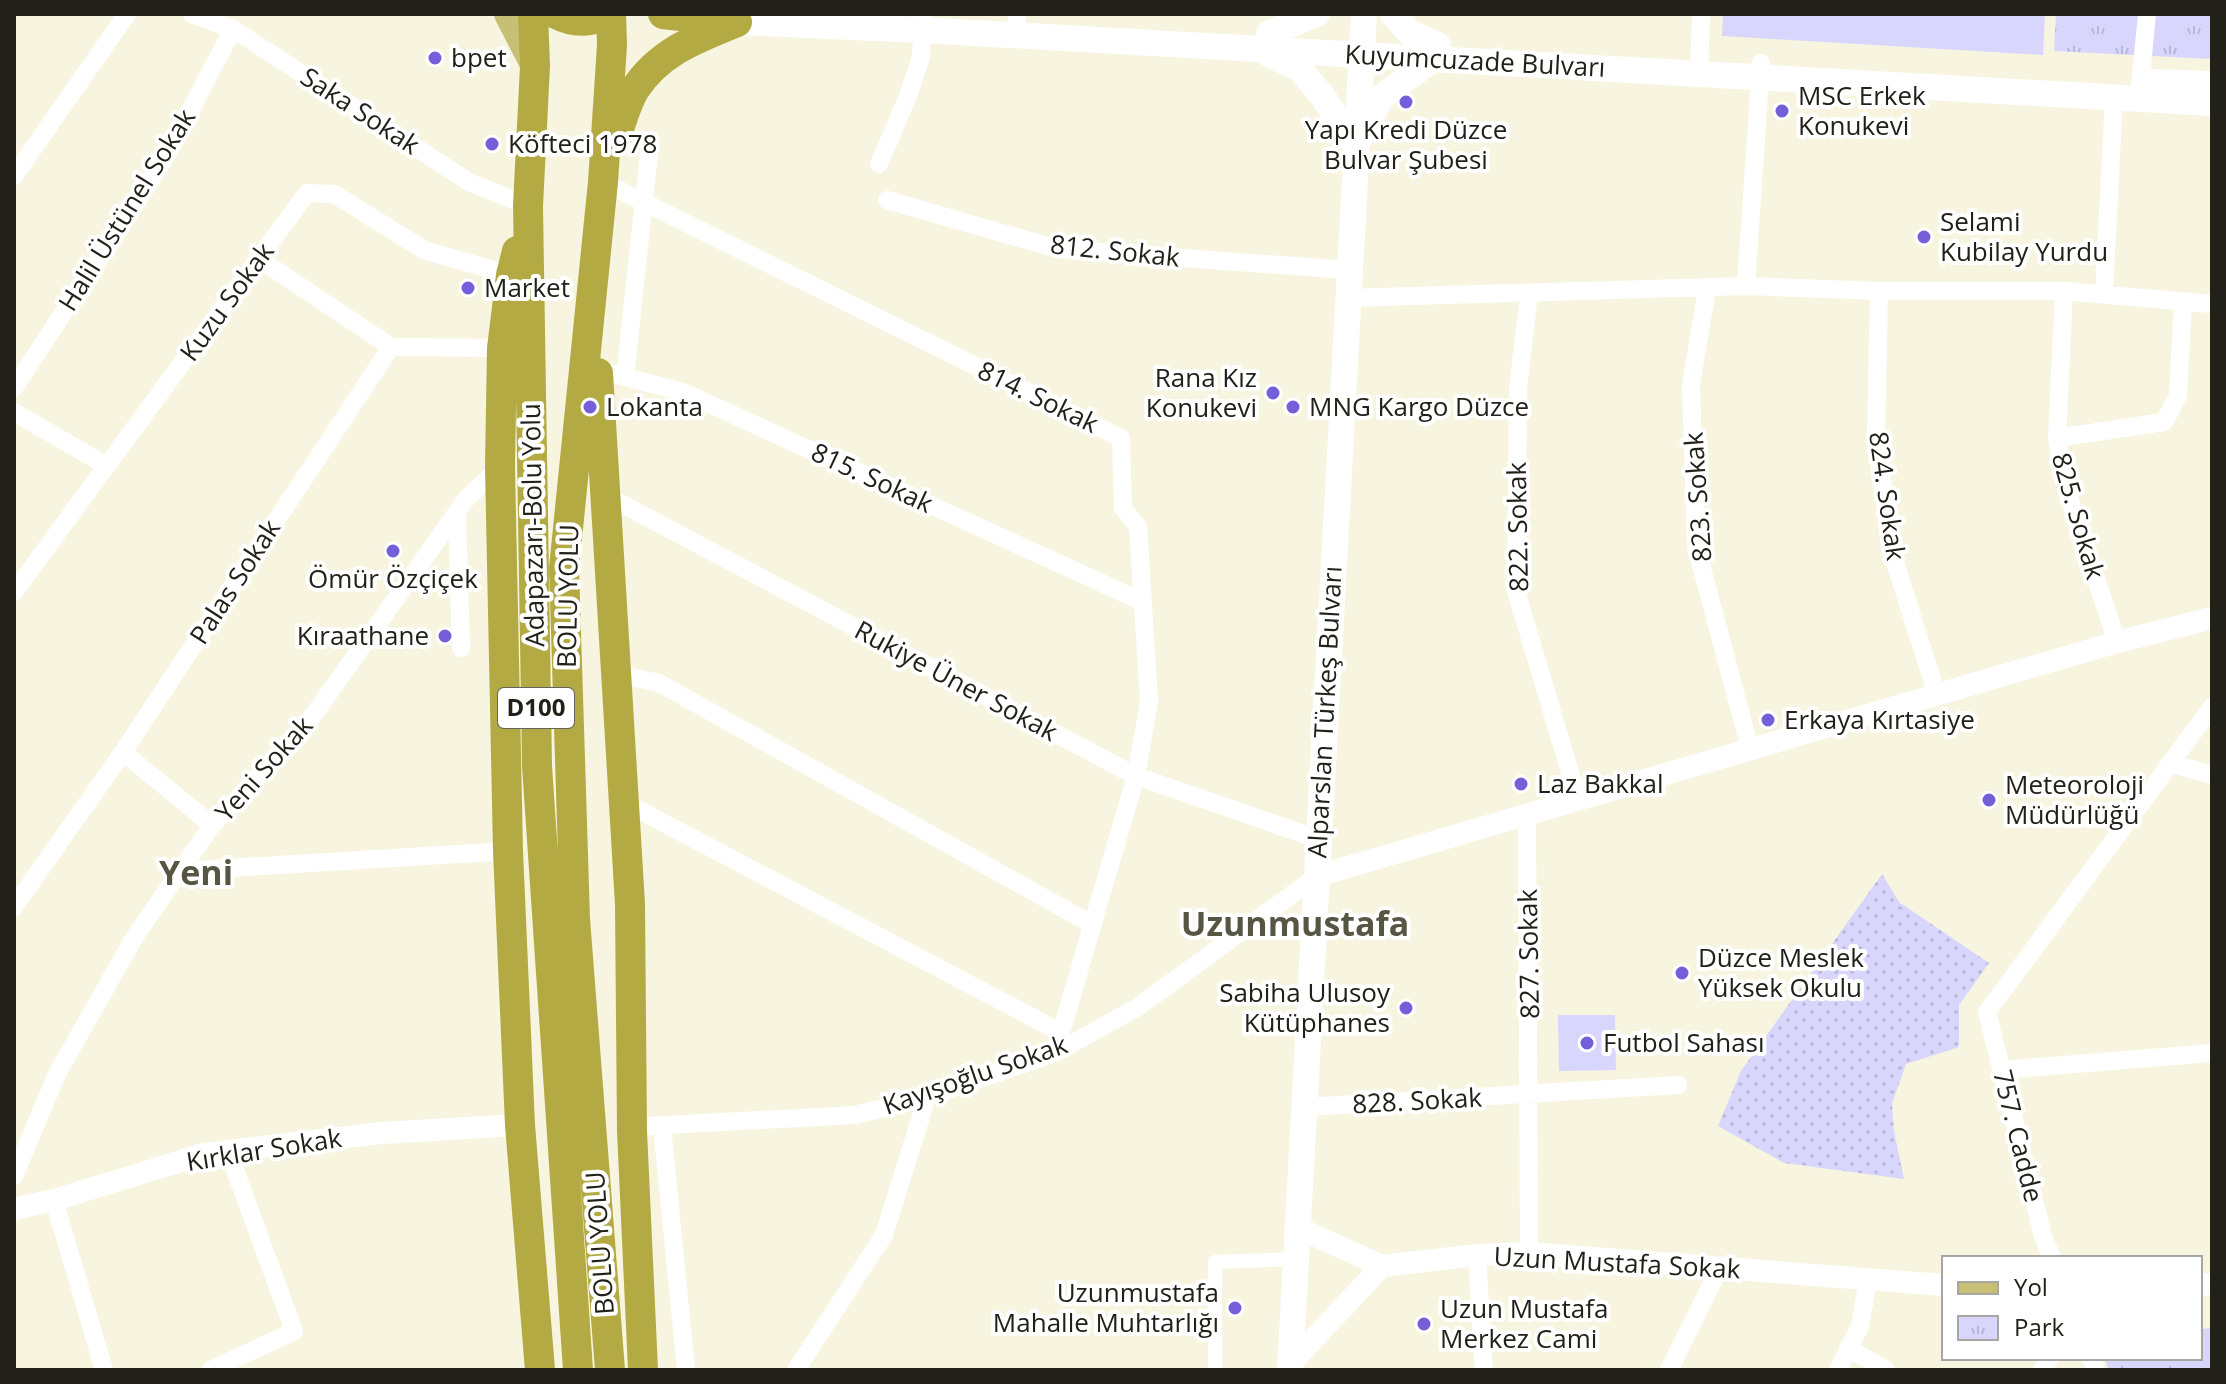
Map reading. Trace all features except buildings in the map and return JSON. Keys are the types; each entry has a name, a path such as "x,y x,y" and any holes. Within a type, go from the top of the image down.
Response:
{"highway":[{"name":"Adapazarı-Bolu Yolu","path":"533,14 535,66 528,206 537,766 578,1370"},
{"name":"D100","path":"556,14 583,22 611,14"},
{"name":"BOLU YOLU","path":"610,1370 575,919 564,568 603,176 612,45 611,14"},
{"path":"663,14 737,22"},
{"path":"603,176 635,90 661,58 688,42 737,22"},
{"path":"528,206 511,275 502,348 500,467 508,851 520,1125 540,1370"},
{"path":"592,283 612,373 605,495 630,904 632,1131 643,1370"}],"main road":[{"path":"508,14 535,66"},
{"path":"1317,14 1263,41 1300,69 1356,146 1382,97 1436,52 1409,32 1393,14"},
{"name":"Kuyumcuzade Bulvarı","path":"737,22 921,19 1263,41 1362,36 1436,52 2131,93 2212,103"},
{"name":"Alparslan Türkeş Bulvarı","path":"1288,1368 1362,36"},
{"name":"Kuyumcuzade Bulvarı","path":"2131,93 2212,84"}],"street":[{"path":"14,176 127,14"},
{"name":"Saka Sokak","path":"192,14 233,29 469,182 528,206"},
{"path":"1699,66 1701,14"},
{"path":"2104,294 2131,93 2147,14"},
{"path":"879,164 921,57 921,19"},
{"name":"Halil Üstünel Sokak","path":"14,388 167,155 233,29"},
{"path":"1746,286 1760,70"},
{"path":"612,373 644,202 650,144"},
{"name":"814. Sokak","path":"603,176 644,202 1121,438 1123,508 1138,527 1149,702 1136,776 1055,1053"},
{"name":"Kuzu Sokak","path":"14,592 307,193 334,194 424,250 511,275"},
{"name":"812. Sokak","path":"887,200 1058,249 1349,270"},
{"path":"259,259 391,347 502,348"},
{"path":"1347,298 1746,286 1879,291 2064,291 2212,304"},
{"name":"823. Sokak","path":"1707,289 1691,384 1696,546 1750,749"},
{"name":"824. Sokak","path":"1879,291 1876,436 1892,553 1937,695"},
{"name":"825. Sokak","path":"2064,291 2057,438 2066,489 2117,642"},
{"name":"822. Sokak","path":"1529,294 1518,388 1516,591 1578,799"},
{"path":"2057,438 2164,422 2178,396 2183,302"},
{"name":"Palas Sokak","path":"14,907 123,752 391,347"},
{"name":"815. Sokak","path":"612,373 683,392 1141,601"},
{"path":"14,412 107,466"},
{"name":"Yeni Sokak","path":"14,1176 57,1074 134,938 212,825 305,727 467,498 500,467"},
{"name":"Rukiye Üner Sokak","path":"605,495 1136,776 1318,839"},
{"path":"457,512 461,648"},
{"path":"1317,876 2117,642 2212,618"},
{"path":"616,674 659,683 1093,925"},
{"path":"2212,707 2170,763 2212,775"},
{"path":"123,752 212,825"},
{"name":"757. Cadde","path":"2051,1256 2043,1236 1987,1012 2170,763"},
{"path":"624,802 1060,1032"},
{"name":"827. Sokak","path":"1527,814 1529,1253"},
{"path":"180,871 508,851"},
{"name":"Kayışoğlu Sokak","path":"632,1131 662,1126 855,1115 927,1097 1055,1053 1138,1007 1317,876"},
{"path":"2002,1070 2212,1053"},
{"name":"828. Sokak","path":"1304,1107 1678,1085"},
{"path":"796,1370 884,1235 927,1097"},
{"name":"Kırklar Sokak","path":"14,1209 54,1200 204,1154 381,1133 520,1125"},
{"path":"662,1126 686,1370"},
{"path":"211,1370 294,1331 228,1151"},
{"path":"54,1200 104,1370"},
{"path":"1288,1368 1382,1266 1298,1228"},
{"name":"Uzun Mustafa Sokak","path":"1382,1266 1477,1255 1529,1253 1942,1285"},
{"path":"1477,1255 1484,1370"},
{"path":"1215,1370 1215,1262 1296,1259"},
{"path":"1669,1370 1720,1267"},
{"path":"1838,1370 1860,1326 1868,1280"},
{"path":"1848,1348 1886,1370"}],"green space":[{"path":"1723,14 2045,14 2043,55 1722,36"},
{"path":"2056,14 2212,14 2212,59 2054,51"},
{"path":"1882,874 1899,902 1989,963 1959,1005 1959,1047 1906,1064 1892,1104 1904,1179 1784,1163 1718,1126 1741,1071"},
{"name":"Futbol Sahası","path":"1558,1015 1615,1015 1616,1070 1559,1071"},
{"path":"2212,1328 2212,1370 2109,1370 2105,1360 2202,1360 2202,1329"}],"place":[{"name":"bpet","path":"435,58"},
{"name":"Yapı Kredi Düzce Bulvar Şubesi","path":"1406,102"},
{"name":"MSC Erkek Konukevi","path":"1782,111"},
{"name":"Köfteci 1978","path":"492,144"},
{"name":"Selami Kubilay Yurdu","path":"1924,237"},
{"name":"Market","path":"468,288"},
{"name":"Rana Kız Konukevi","path":"1273,393"},
{"name":"Lokanta","path":"590,407"},
{"name":"MNG Kargo Düzce","path":"1293,407"},
{"name":"Ömür Özçiçek","path":"393,551"},
{"name":"Kıraathane","path":"445,636"},
{"name":"Erkaya Kırtasiye","path":"1768,720"},
{"name":"Laz Bakkal","path":"1521,784"},
{"name":"Meteoroloji Müdürlüğü","path":"1989,800"},
{"name":"Düzce Meslek Yüksek Okulu","path":"1682,973"},
{"name":"Sabiha Ulusoy Kütüphanes","path":"1406,1008"},
{"name":"Futbol Sahası","path":"1587,1043"},
{"name":"Uzunmustafa Mahalle Muhtarlığı","path":"1235,1308"},
{"name":"Uzun Mustafa Merkez Cami","path":"1424,1324"}],"district":[{"name":"Yeni","path":"196,873"},
{"name":"Uzunmustafa","path":"1295,924"}]}
